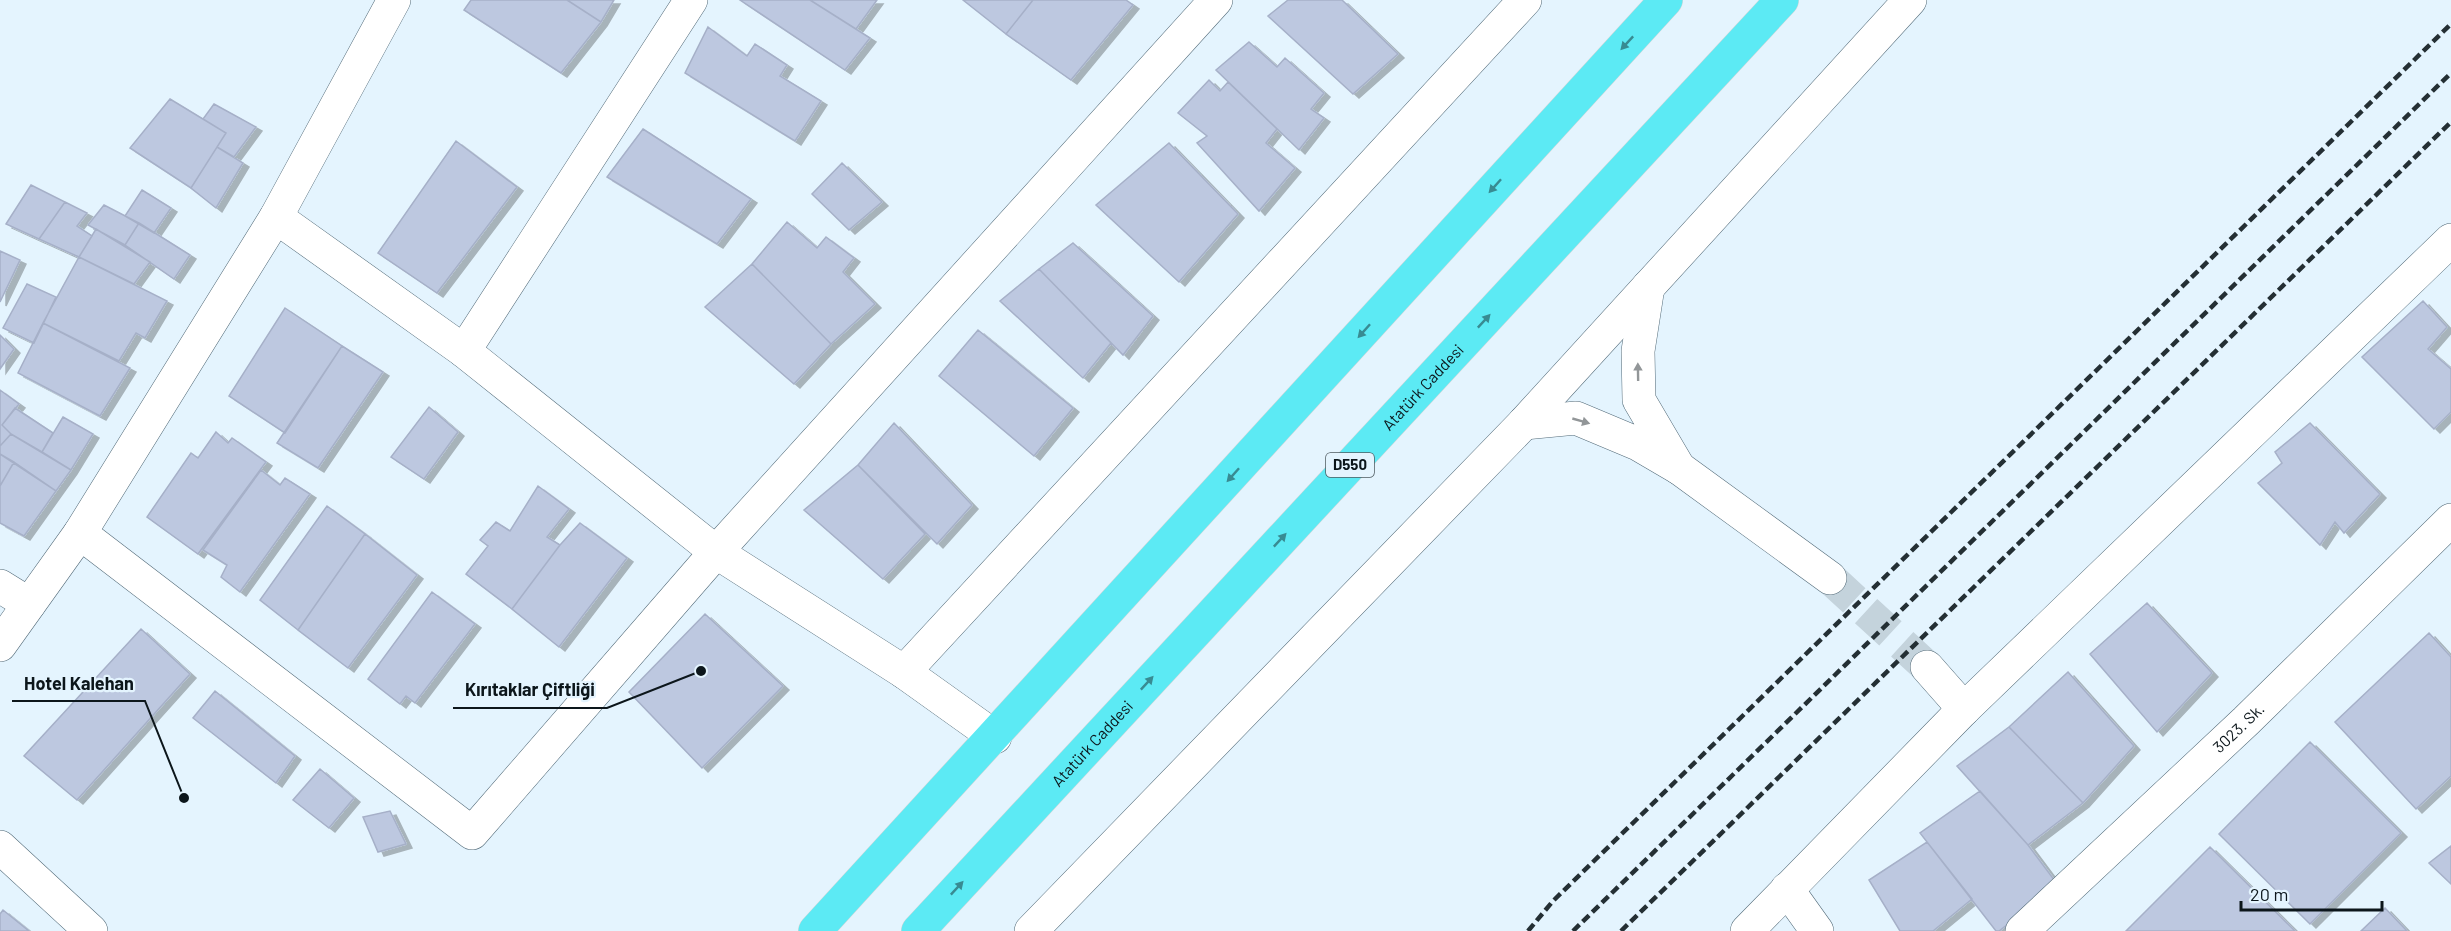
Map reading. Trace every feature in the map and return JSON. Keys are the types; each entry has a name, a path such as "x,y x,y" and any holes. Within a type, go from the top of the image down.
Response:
{"highway":[{"path":"815,931 995,737 1666,0"},
{"name":"Atatürk Caddesi","path":"918,931 1782,0"}],"street":[{"path":"0,645 80,533 276,217 394,0"},
{"path":"464,351 691,0"},
{"path":"80,533 472,833 716,552 1216,0"},
{"path":"904,672 1525,0"},
{"path":"1031,931 1524,423 1910,0"},
{"path":"276,217 464,351 716,552 904,672 995,737"},
{"path":"1747,931 1964,708 2451,240"},
{"path":"1648,287 1638,351 1639,400 1679,468"},
{"path":"1524,423 1576,418 1638,444 1679,468 1830,578"},
{"name":"3023. Sk.","path":"2022,931 2246,720 2451,520"},
{"path":"0,586 29,604"},
{"path":"1927,667 1964,708"},
{"path":"0,847 91,931"},
{"path":"1787,889 1817,931"}],"building":[{"path":"471,0 567,0 601,22 561,73 464,10"},
{"path":"567,0 614,0 601,22"},
{"path":"740,0 810,0 870,38 845,70"},
{"path":"810,0 877,0 856,29"},
{"path":"963,0 1033,0 1006,34"},
{"path":"1033,0 1126,0 1133,5 1071,80 1006,34"},
{"path":"1288,0 1342,0 1398,54 1353,94 1268,16"},
{"path":"708,27 747,56 755,44 787,65 780,76 821,101 795,141 685,73"},
{"path":"1249,42 1277,67 1285,58 1324,93 1311,109 1324,118 1299,150 1216,70"},
{"path":"1209,80 1220,91 1228,82 1277,129 1266,143 1295,168 1259,211 1197,143 1207,136 1178,113"},
{"path":"170,99 226,133 191,188 130,148"},
{"path":"214,104 256,127 234,157 217,147 226,133 203,119"},
{"path":"643,129 751,199 717,244 607,177"},
{"path":"456,141 517,187 437,293 378,253"},
{"path":"1169,143 1238,214 1179,282 1096,205"},
{"path":"217,147 243,163 216,208 191,188"},
{"path":"842,163 882,202 849,230 812,194"},
{"path":"31,185 65,202 39,239 6,224"},
{"path":"142,190 171,208 154,233 125,216"},
{"path":"65,202 87,213 77,226 92,236 79,257 39,239"},
{"path":"104,205 139,223 125,245 88,225"},
{"path":"787,222 817,248 826,237 854,258 843,272 875,304 831,344 752,264"},
{"path":"139,223 190,255 174,279 125,245"},
{"path":"96,229 150,262 134,284 79,257"},
{"path":"1073,243 1153,316 1123,355 1039,269"},
{"path":"0,251 20,260 0,302"},
{"path":"79,257 167,301 145,338 136,333 119,361 43,323"},
{"path":"752,264 831,344 794,384 705,307"},
{"path":"1039,269 1111,343 1083,378 1000,301"},
{"path":"27,284 56,297 34,343 3,328"},
{"path":"2423,301 2447,327 2428,349 2451,369 2451,412 2434,429 2362,357"},
{"path":"285,308 342,346 285,433 229,396"},
{"path":"43,323 130,368 100,416 18,373"},
{"path":"978,330 1073,408 1034,456 939,376"},
{"path":"0,335 14,349 0,369"},
{"path":"342,346 383,372 318,468 277,443"},
{"path":"0,390 19,404 2,425 11,434 0,446"},
{"path":"429,407 458,432 424,479 391,457"},
{"path":"15,408 53,433 42,452 11,434 2,425"},
{"path":"63,417 93,434 71,470 42,452"},
{"path":"894,423 972,505 937,544 858,465"},
{"path":"2310,423 2380,494 2344,533 2335,522 2320,545 2258,483 2282,463 2275,452"},
{"path":"216,432 228,443 232,438 266,462 198,554 147,517 191,453 198,458"},
{"path":"11,434 71,470 56,491 0,454 0,446"},
{"path":"0,454 14,462 0,486"},
{"path":"14,462 56,491 24,536 0,523 0,486"},
{"path":"858,465 925,534 883,579 804,510"},
{"path":"261,470 280,485 285,478 310,494 240,592 221,577 227,565 203,550"},
{"path":"538,486 569,509 547,537 560,545 512,609 466,574 488,546 480,540 496,522 510,531"},
{"path":"327,506 365,534 298,630 260,600"},
{"path":"580,523 627,558 559,647 512,609 560,545"},
{"path":"365,534 417,575 348,668 298,630"},
{"path":"432,592 475,624 415,703 406,696 400,704 368,679"},
{"path":"2147,603 2212,673 2157,732 2090,654"},
{"path":"705,614 783,686 702,768 629,692"},
{"path":"141,629 190,674 77,800 24,756"},
{"path":"2429,633 2451,657 2451,776 2416,809 2335,722"},
{"path":"2068,672 2134,746 2083,803 2009,727"},
{"path":"215,691 295,756 276,783 193,718"},
{"path":"2009,727 2083,803 2028,845 1957,766"},
{"path":"2310,742 2401,833 2310,924 2219,834"},
{"path":"320,769 354,798 329,828 293,800"},
{"path":"1980,791 2028,845 2058,885 1999,931 1996,931 1920,833"},
{"path":"390,811 406,844 378,852 363,817"},
{"path":"1927,842 1972,899 1933,931 1900,931 1869,880"},
{"path":"2451,846 2451,884 2429,863"},
{"path":"2210,847 2295,931 2126,931"},
{"path":"2385,908 2407,931 2361,931"},
{"path":"3,910 29,931 0,931 0,914"}],"tunnel":[{"path":"1830,578 1927,667"}],"railway":[{"path":"1528,931 1553,901 2451,24"},
{"path":"1573,931 2451,73"},
{"path":"1621,931 2451,122"}],"place":[{"name":"Kırıtaklar Çiftliği","path":"701,671"},
{"name":"Hotel Kalehan","path":"184,798"}]}
